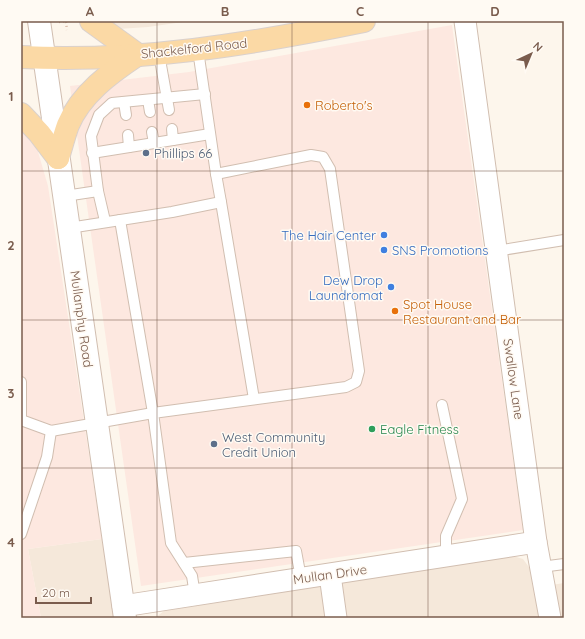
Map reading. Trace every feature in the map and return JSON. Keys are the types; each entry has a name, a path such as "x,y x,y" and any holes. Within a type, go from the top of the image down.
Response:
{"main road":[{"path":"91,21 149,54"},
{"name":"Shackelford Road","path":"21,57 44,58 149,54 198,50 294,28 364,21"},
{"path":"58,158 68,125 84,99 112,72 149,54"},
{"path":"21,114 39,133 58,158"}],"street":[{"name":"Swallow Lane","path":"464,21 536,542 550,618"},
{"name":"Mullanphy Road","path":"48,22 44,58 124,612"},
{"name":"Mullan Drive","path":"124,612 195,595 536,542"},
{"path":"330,575 336,618"}],"lane":[{"path":"198,50 216,174 254,400"},
{"path":"149,54 166,98 169,110"},
{"path":"105,221 98,191 91,136 99,115 112,103 205,94"},
{"path":"148,100 150,112"},
{"path":"124,102 126,116"},
{"path":"172,129 173,140"},
{"path":"152,132 154,143"},
{"path":"92,153 210,134"},
{"path":"128,135 129,147"},
{"path":"21,382 21,420 51,431 97,422 346,387 356,382 359,370 330,169 323,157 311,155 216,174"},
{"path":"65,196 98,191"},
{"path":"69,228 221,202"},
{"path":"120,220 153,414 171,543 192,576 195,595"},
{"path":"496,251 564,240"},
{"path":"442,405 462,499 446,536 446,556"},
{"path":"21,534 47,457 51,431"},
{"path":"184,563 296,551 300,578"},
{"path":"541,567 564,564"}],"path":[{"path":"48,22 66,22 67,30"}],"shaded area":[{"path":"91,21 190,21 148,27 118,29"},
{"path":"452,25 523,530 141,586 70,86 189,72"},
{"path":"21,119 34,138 48,186 102,539 28,549 41,618 21,618"},
{"path":"102,539 115,618 41,618 28,549"},
{"path":"513,556 523,559 531,570 533,588 564,583 564,618 155,618 164,611"}],"place":[{"name":"Roberto's","path":"307,105"},
{"name":"Phillips 66","path":"146,153"},
{"name":"The Hair Center","path":"384,235"},
{"name":"SNS Promotions","path":"384,250"},
{"name":"Dew Drop Laundromat","path":"391,287"},
{"name":"Spot House Restaurant and Bar","path":"395,311"},
{"name":"Eagle Fitness","path":"372,429"},
{"name":"West Community Credit Union","path":"214,444"}]}
